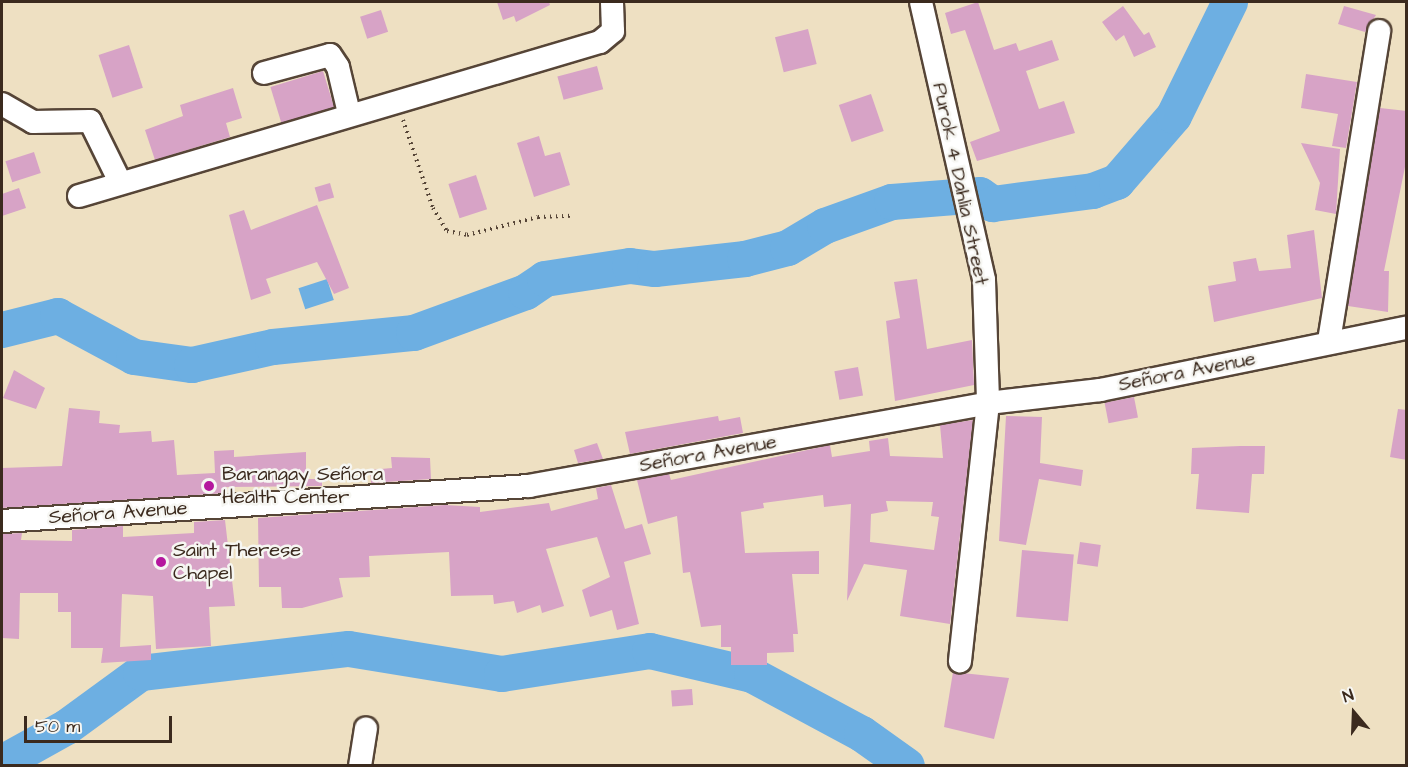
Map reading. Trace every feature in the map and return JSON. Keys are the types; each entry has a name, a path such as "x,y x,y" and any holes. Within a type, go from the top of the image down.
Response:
{"street":[{"path":"79,196 119,180 600,42 613,31 612,2"},
{"name":"Purok 4 Dahlia Street","path":"921,2 959,179 984,280 988,403 960,661"},
{"path":"1329,342 1379,31"},
{"path":"264,73 330,55 339,67 349,113"},
{"path":"2,104 33,122 90,121 119,180"},
{"name":"Señora Avenue","path":"2,521 529,486 988,403 1101,390 1407,328"},
{"path":"360,765 366,728"}],"path":[{"path":"395,99 433,208 447,231 467,235 538,217 571,216"}],"water":[{"path":"327,279 334,300 305,309 298,288"}],"building":[{"path":"497,2 549,2 550,5 516,22 514,16 503,20"},
{"path":"978,2 994,50 1016,43 1019,51 1052,40 1059,60 1026,71 1039,109 1064,101 1075,133 977,161 970,142 1000,131 965,30 951,34 945,13"},
{"path":"1123,6 1144,35 1149,32 1156,47 1134,57 1124,35 1116,41 1102,22"},
{"path":"1344,6 1376,15 1365,32 1338,24"},
{"path":"381,10 388,32 367,39 360,17"},
{"path":"808,29 817,64 784,72 775,37"},
{"path":"129,45 143,88 112,98 99,55"},
{"path":"597,66 603,89 564,100 557,77"},
{"path":"323,71 334,107 282,123 270,87"},
{"path":"1306,74 1357,82 1346,148 1332,146 1338,114 1301,108"},
{"path":"233,88 242,118 226,123 230,137 155,160 145,130 183,116 180,105"},
{"path":"871,94 884,131 852,142 839,105"},
{"path":"1380,108 1407,111 1407,157 1384,271 1389,271 1388,312 1348,306"},
{"path":"539,136 545,156 560,152 570,185 534,197 517,143"},
{"path":"1301,143 1340,149 1336,214 1315,210 1320,183"},
{"path":"34,152 41,173 12,182 5,161"},
{"path":"476,175 487,209 460,218 448,184"},
{"path":"330,183 334,197 319,202 315,187"},
{"path":"19,188 26,208 2,216 2,194"},
{"path":"317,205 349,288 334,294 317,262 266,279 271,293 251,300 229,215 244,210 251,230"},
{"path":"1314,230 1322,298 1214,322 1208,286 1236,281 1233,262 1256,258 1259,271 1291,268 1287,235"},
{"path":"917,279 927,349 972,340 974,385 895,401 886,321 900,318 894,282"},
{"path":"858,367 863,396 839,400 834,371"},
{"path":"14,370 45,388 36,409 3,398"},
{"path":"1134,397 1138,418 1109,423 1105,403"},
{"path":"69,408 100,411 99,423 120,425 119,433 151,431 152,442 174,440 177,475 215,473 214,451 234,450 234,457 306,452 306,479 322,479 322,486 226,487 227,493 2,508 2,468 62,466"},
{"path":"1398,409 1407,410 1407,460 1390,457"},
{"path":"718,416 719,421 740,417 743,433 630,454 625,432"},
{"path":"1006,416 1042,417 1040,463 1083,470 1081,486 1039,479 1026,545 999,541"},
{"path":"973,420 950,624 900,616 907,570 864,564 847,601 851,504 824,507 823,495 763,503 764,508 741,512 745,553 819,551 819,574 792,574 798,634 793,634 794,652 767,653 767,665 731,665 731,647 721,647 721,625 701,627 690,572 683,573 677,516 648,524 637,480 669,474 671,480 830,445 832,457 870,451 869,441 888,438 890,456 943,458 940,425","holes":["886,501 933,502 931,516 939,517 934,550 870,542 871,514 888,511"]},
{"path":"597,443 603,459 578,463 574,450"},
{"path":"1265,446 1264,474 1252,474 1249,513 1196,509 1199,474 1191,474 1192,448"},
{"path":"391,457 430,458 431,479 371,483 370,470 392,468"},
{"path":"611,485 625,529 642,524 651,554 624,562 639,624 617,630 612,610 590,617 582,590 610,577 597,537 546,549 564,606 542,613 540,605 517,613 514,601 494,604 493,595 451,596 449,552 369,556 370,577 339,578 343,597 302,608 282,608 281,587 259,587 258,518 445,505 480,507 480,512 549,503 551,511 598,499 596,488"},
{"path":"225,520 235,606 209,607 211,646 156,649 153,596 122,594 120,647 151,645 151,660 101,663 103,648 71,648 71,612 58,612 58,593 20,593 19,639 2,638 2,534 22,533 21,540 72,541 72,530 123,526 123,537 194,533 194,522"},
{"path":"1080,542 1101,545 1098,567 1077,564"},
{"path":"1022,550 1074,555 1068,621 1016,617"},
{"path":"953,672 1009,678 994,739 944,727"},
{"path":"692,689 693,705 672,706 671,690"}],"waterway":[{"path":"2,330 58,316 134,357 192,365 273,347 414,333 526,292 545,279 630,266 655,269 745,259 788,248 825,226 892,202 980,195 993,204 1093,191 1117,182 1174,116 1230,2"},
{"path":"2,763 67,727 141,673 349,649 502,674 650,651 752,675 862,734 907,766"}],"place":[{"name":"Barangay Señora Health Center","path":"209,486"},
{"name":"Saint Therese Chapel","path":"161,562"}]}
